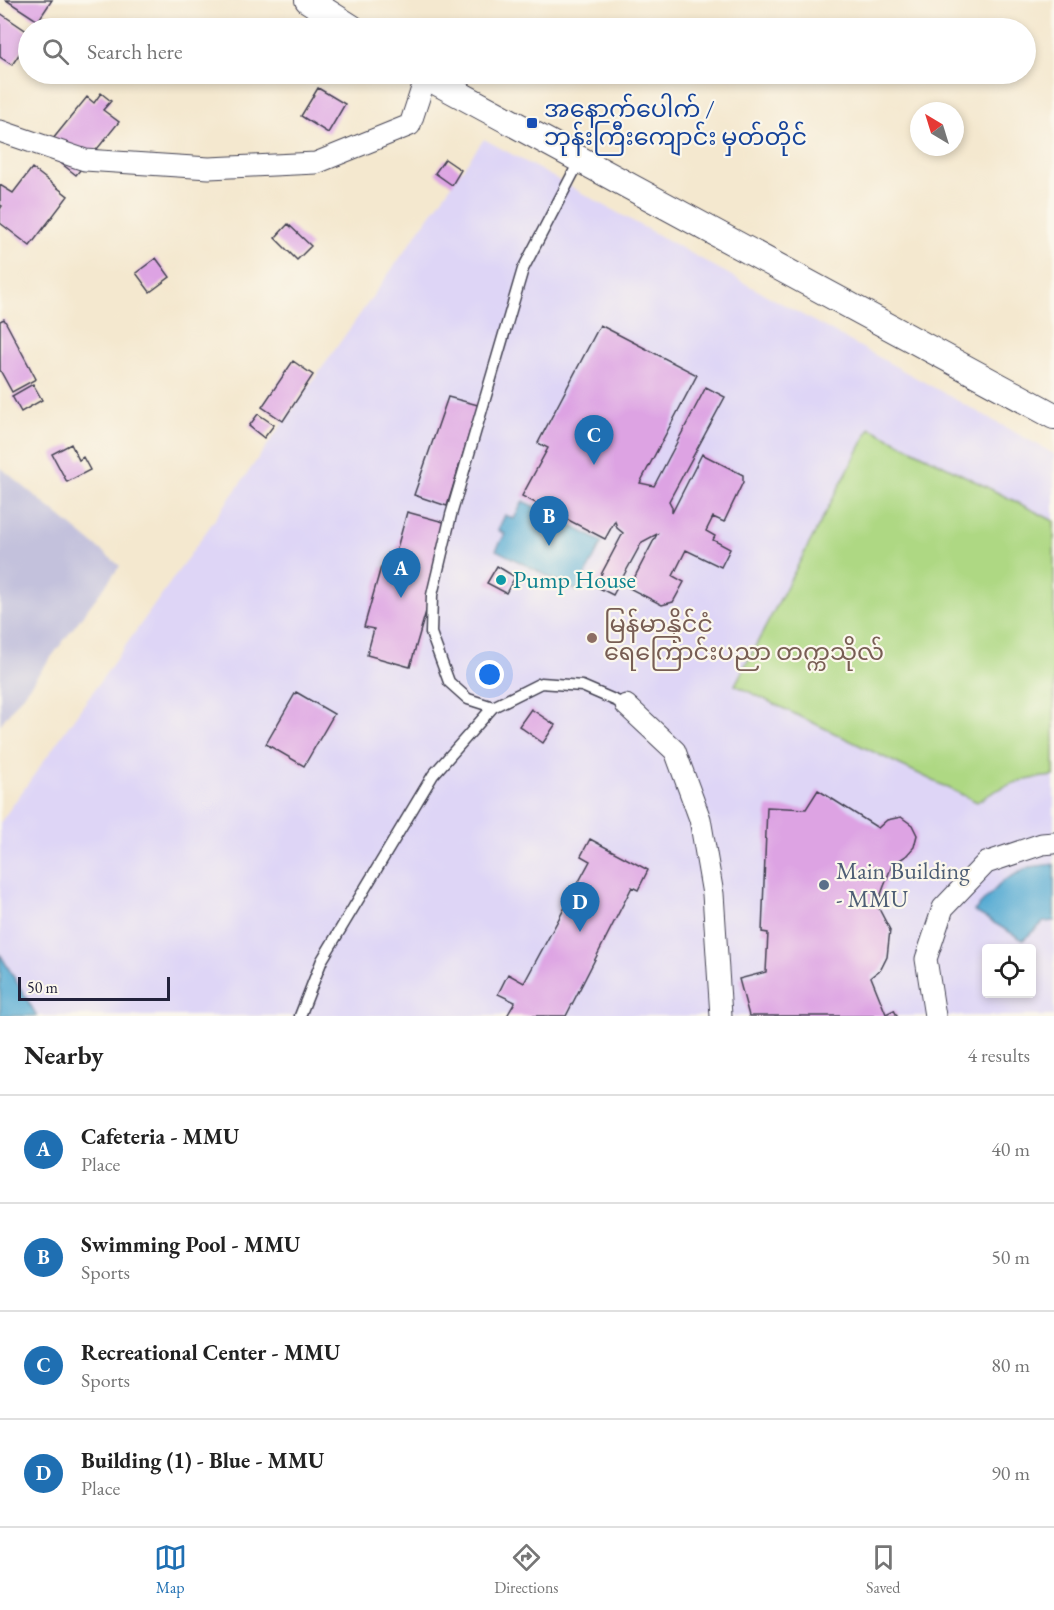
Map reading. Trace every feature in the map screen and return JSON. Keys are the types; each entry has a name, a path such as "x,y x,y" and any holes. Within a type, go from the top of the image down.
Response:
{"street":[{"path":"308,0 336,18"},
{"path":"0,131 85,160 209,168 316,164 410,125 421,84"},
{"path":"441,84 1054,416"},
{"path":"626,705 675,751 700,819 713,894 721,1016"},
{"path":"935,1016 926,959 943,908 986,863 1042,844 1054,843"}],"lane":[{"path":"493,707 468,699 449,682 431,633 432,595 451,514 523,269 580,160"},
{"path":"300,1016 322,960 433,775 493,707 541,683 582,686 626,705"}],"shaded area":[{"name":"မြန်မာနိုင်ငံ ရေကြောင်းပညာ တက္ကသိုလ်","path":"484,139 1054,454 1054,1016 0,1016 0,823"},
{"path":"0,467 120,566 0,725"}],"green space":[{"path":"870,428 1054,521 1054,776 1013,783 977,802 735,685"}],"water":[{"path":"523,501 602,542 577,591 496,550 505,534 498,530 505,515 514,519"},
{"path":"1054,864 1054,921 1044,922 1023,940 974,911 1003,881 1029,867"},
{"path":"0,954 37,1016 0,1016"}],"building":[{"path":"6,0 52,0 40,18 33,18"},
{"path":"0,13 18,25 18,56 12,65 0,57"},
{"path":"318,88 345,104 328,133 301,116"},
{"path":"101,93 111,101 103,110 119,122 76,175 44,150 87,97 94,103"},
{"path":"445,159 461,170 452,185 435,173"},
{"path":"32,168 68,196 30,246 0,223 2,206 0,205 0,185 13,193"},
{"path":"288,224 311,246 297,260 275,238"},
{"path":"156,258 170,277 150,292 136,273"},
{"path":"4,319 36,379 12,392 0,370 0,321"},
{"path":"600,325 697,375 640,483 654,486 706,387 725,397 669,501 672,513 702,454 743,475 743,482 724,522 713,517 706,531 715,536 713,540 730,549 721,567 686,550 673,576 684,582 673,602 662,605 629,588 657,534 642,542 613,595 595,586 623,533 617,528 615,521 605,539 522,496 548,448 538,443"},
{"path":"293,361 313,375 283,421 262,407"},
{"path":"33,384 42,400 21,412 12,396"},
{"path":"448,397 478,405 447,506 414,495"},
{"path":"258,414 274,425 264,438 249,426"},
{"path":"71,444 79,460 83,457 90,470 67,482 52,454"},
{"path":"407,512 451,524 410,667 367,655 374,629 364,627 381,567 391,570"},
{"name":"Pump House","path":"497,566 515,577 506,593 487,583"},
{"path":"296,692 334,714 304,766 266,744"},
{"path":"531,709 555,725 543,743 519,726"},
{"name":"Main Building - MMU","path":"818,790 878,828 887,820 901,817 912,825 917,835 914,847 906,856 892,865 877,905 890,930 887,957 881,969 871,977 886,1014 894,1010 897,1016 749,1016 739,979 766,972 768,933 762,932 767,807 806,809"},
{"path":"590,839 648,870 638,890 632,887 566,1016 507,1016 515,1002 498,994 508,974 524,983 590,861 581,856"}],"place":[{"name":"အနောက်ပေါက် / ဘုန်းကြီးကျောင်း မှတ်တိုင်","path":"532,123"},
{"name":"Recreational Center - MMU","path":"594,465"},
{"name":"Swimming Pool - MMU","path":"549,546"},
{"name":"Pump House","path":"501,580"},
{"name":"Cafeteria - MMU","path":"401,598"},
{"name":"မြန်မာနိုင်ငံ ရေကြောင်းပညာ တက္ကသိုလ်","path":"592,638"},
{"name":"Main Building - MMU","path":"824,885"},
{"name":"Building (1) - Blue - MMU","path":"580,932"}]}
